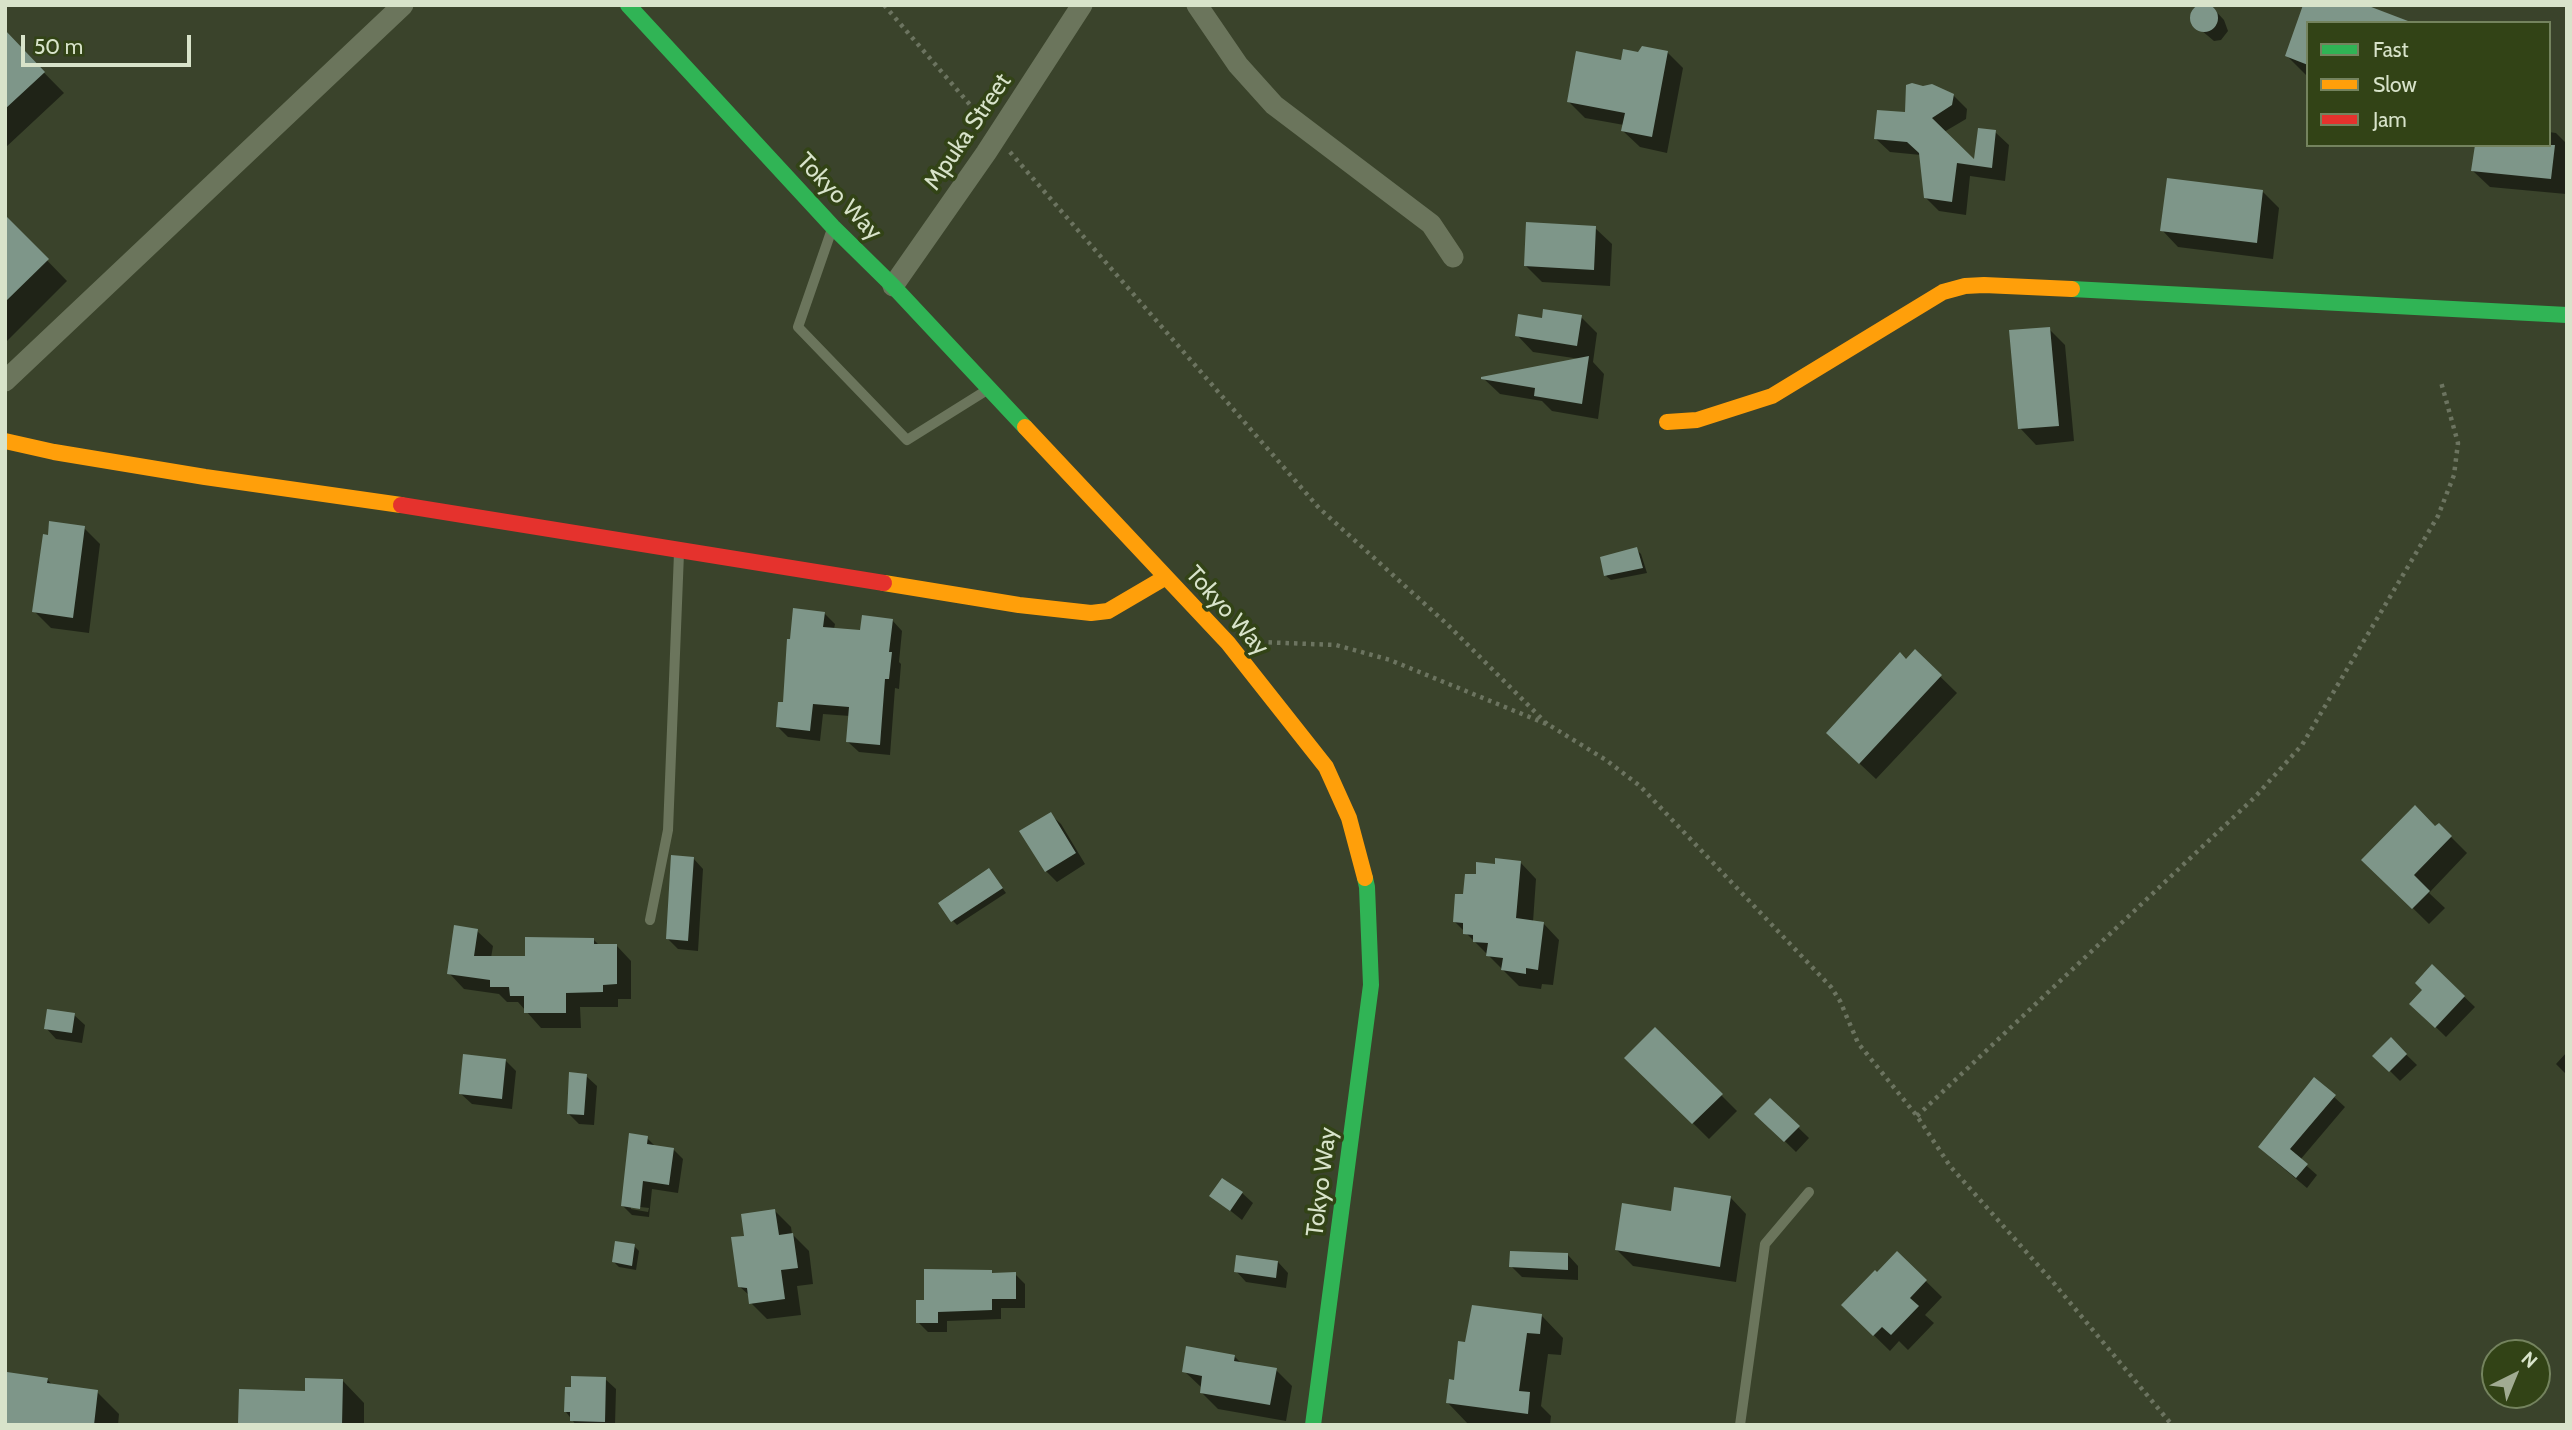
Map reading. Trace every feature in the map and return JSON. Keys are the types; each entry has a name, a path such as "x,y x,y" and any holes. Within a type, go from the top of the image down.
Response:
{"street":[{"path":"5,381 403,5"},
{"name":"Tokyo Way","path":"628,5 833,227 893,286 1228,643 1326,767 1349,818 1367,887 1371,985 1313,1425"},
{"name":"Mpuka Street","path":"893,286 1082,5"},
{"path":"1197,5 1238,65 1274,105 1431,224 1452,257"},
{"path":"1667,422 1697,420 1772,396 1943,292 1965,286 2435,307 2567,316"},
{"path":"5,441 54,452 205,477 413,507 1019,605 1091,613 1108,611 1166,577"}],"lane":[{"path":"833,227 798,327 807,337 907,440 990,389"},
{"path":"650,920 668,830 679,550"},
{"path":"1740,1425 1765,1244 1810,1192"}],"path":[{"path":"884,5 1319,508 1448,625 1549,725"},
{"path":"1917,1116 2255,797 2302,745 2438,516 2454,475 2458,443 2441,382"},
{"path":"1228,643 1336,645 1390,660 1549,725 1606,760 1660,805 1830,987 1840,1001 1858,1043 1917,1116 1950,1166 2052,1281 2172,1425"}],"building":[{"path":"2204,4 2214,8 2218,18 2214,28 2204,32 2194,28 2190,18 2194,8"},
{"path":"2303,5 2366,5 2408,21 2306,21 2306,64 2285,56"},
{"path":"5,30 45,72 5,109"},
{"path":"1642,46 1668,51 1652,137 1621,131 1625,113 1567,102 1576,51 1621,60 1623,49 1638,52"},
{"path":"1912,83 1923,86 1932,84 1954,94 1952,105 1932,118 1974,159 1978,128 1996,130 1992,168 1957,163 1952,202 1924,198 1919,153 1907,142 1874,139 1877,110 1905,112 1906,85"},
{"path":"2555,145 2551,179 2471,171 2475,147"},
{"path":"2167,178 2263,190 2257,243 2160,231"},
{"path":"5,215 49,259 5,302"},
{"path":"1526,222 1596,226 1594,270 1524,266"},
{"path":"1543,309 1582,315 1577,346 1515,336 1518,314 1542,318"},
{"path":"2050,327 2059,426 2018,429 2009,330"},
{"path":"1589,356 1582,404 1534,396 1535,388 1481,379 1481,377"},
{"path":"49,521 85,526 73,618 32,612 43,534 48,535"},
{"path":"1637,547 1643,568 1604,576 1600,557"},
{"path":"793,608 825,612 823,627 860,630 862,615 893,619 889,652 892,652 889,679 885,679 880,745 846,742 849,707 813,704 810,731 776,727 778,702 783,702 787,639 790,639"},
{"path":"1915,649 1942,675 1859,764 1826,733 1900,652 1906,659"},
{"path":"2415,805 2435,826 2439,823 2452,836 2414,875 2430,891 2412,909 2361,860"},
{"path":"1051,812 1076,853 1045,872 1019,831"},
{"path":"671,855 694,857 688,941 666,939"},
{"path":"1495,858 1521,861 1516,918 1544,922 1538,970 1526,968 1526,974 1501,970 1503,958 1486,956 1488,943 1473,942 1473,935 1463,934 1463,923 1453,922 1455,894 1463,894 1465,874 1476,874 1476,862 1495,864"},
{"path":"989,868 1003,888 951,922 938,903"},
{"path":"454,925 478,929 474,956 525,956 525,937 594,938 594,944 617,944 617,984 603,985 603,992 566,993 566,1013 524,1013 524,996 510,996 509,987 490,987 490,980 447,974"},
{"path":"2432,964 2465,996 2435,1028 2409,1004 2422,990 2415,983"},
{"path":"47,1009 75,1013 72,1033 44,1029"},
{"path":"1655,1027 1723,1094 1692,1124 1624,1058"},
{"path":"2391,1037 2407,1054 2389,1072 2372,1056"},
{"path":"463,1054 506,1059 502,1099 459,1094"},
{"path":"569,1072 587,1074 584,1115 567,1114"},
{"path":"2314,1077 2336,1095 2290,1149 2308,1164 2296,1178 2258,1147"},
{"path":"1770,1098 1800,1126 1784,1142 1754,1114"},
{"path":"629,1133 648,1136 647,1144 674,1148 669,1185 643,1181 640,1209 621,1206"},
{"path":"1222,1178 1243,1192 1230,1211 1209,1196"},
{"path":"1674,1187 1731,1196 1720,1267 1615,1250 1622,1203 1671,1211"},
{"path":"775,1209 779,1235 793,1233 798,1268 781,1270 785,1299 749,1304 747,1288 738,1287 731,1237 744,1236 741,1214"},
{"path":"615,1241 635,1244 632,1266 612,1262"},
{"path":"1510,1251 1568,1253 1568,1270 1509,1267"},
{"path":"1897,1251 1927,1280 1910,1298 1919,1306 1891,1335 1882,1327 1873,1336 1841,1305"},
{"path":"1236,1255 1278,1261 1276,1278 1234,1272"},
{"path":"924,1269 1016,1272 1016,1299 992,1299 992,1310 938,1312 938,1323 916,1323 916,1300 924,1300"},
{"path":"1472,1305 1542,1314 1540,1334 1527,1333 1519,1391 1530,1392 1528,1414 1446,1403 1449,1379 1454,1380 1458,1341 1465,1342"},
{"path":"1186,1346 1235,1355 1234,1361 1277,1368 1270,1405 1200,1393 1202,1376 1182,1372"},
{"path":"7,1372 48,1378 47,1383 98,1390 94,1425 5,1425"},
{"path":"571,1376 606,1377 605,1422 570,1421 570,1412 564,1412 565,1387 571,1387"},
{"path":"305,1378 343,1379 342,1425 238,1425 239,1389 305,1391"}],"traffic: fast":[{"path":"628,5 833,227 893,286 1025,427"},
{"path":"2072,289 2567,315"},
{"path":"1313,1425 1371,985 1365,878"}],"traffic: slow":[{"path":"1667,422 1697,420 1772,396 1943,292 1965,286 1984,285 2072,289"},
{"path":"1025,427 1228,643 1326,767 1349,818 1365,878"},
{"path":"5,441 54,452 205,477 401,505"},
{"path":"884,583 1019,605 1091,613 1108,611 1166,577"}],"traffic: jam":[{"path":"401,505 884,583"}]}
